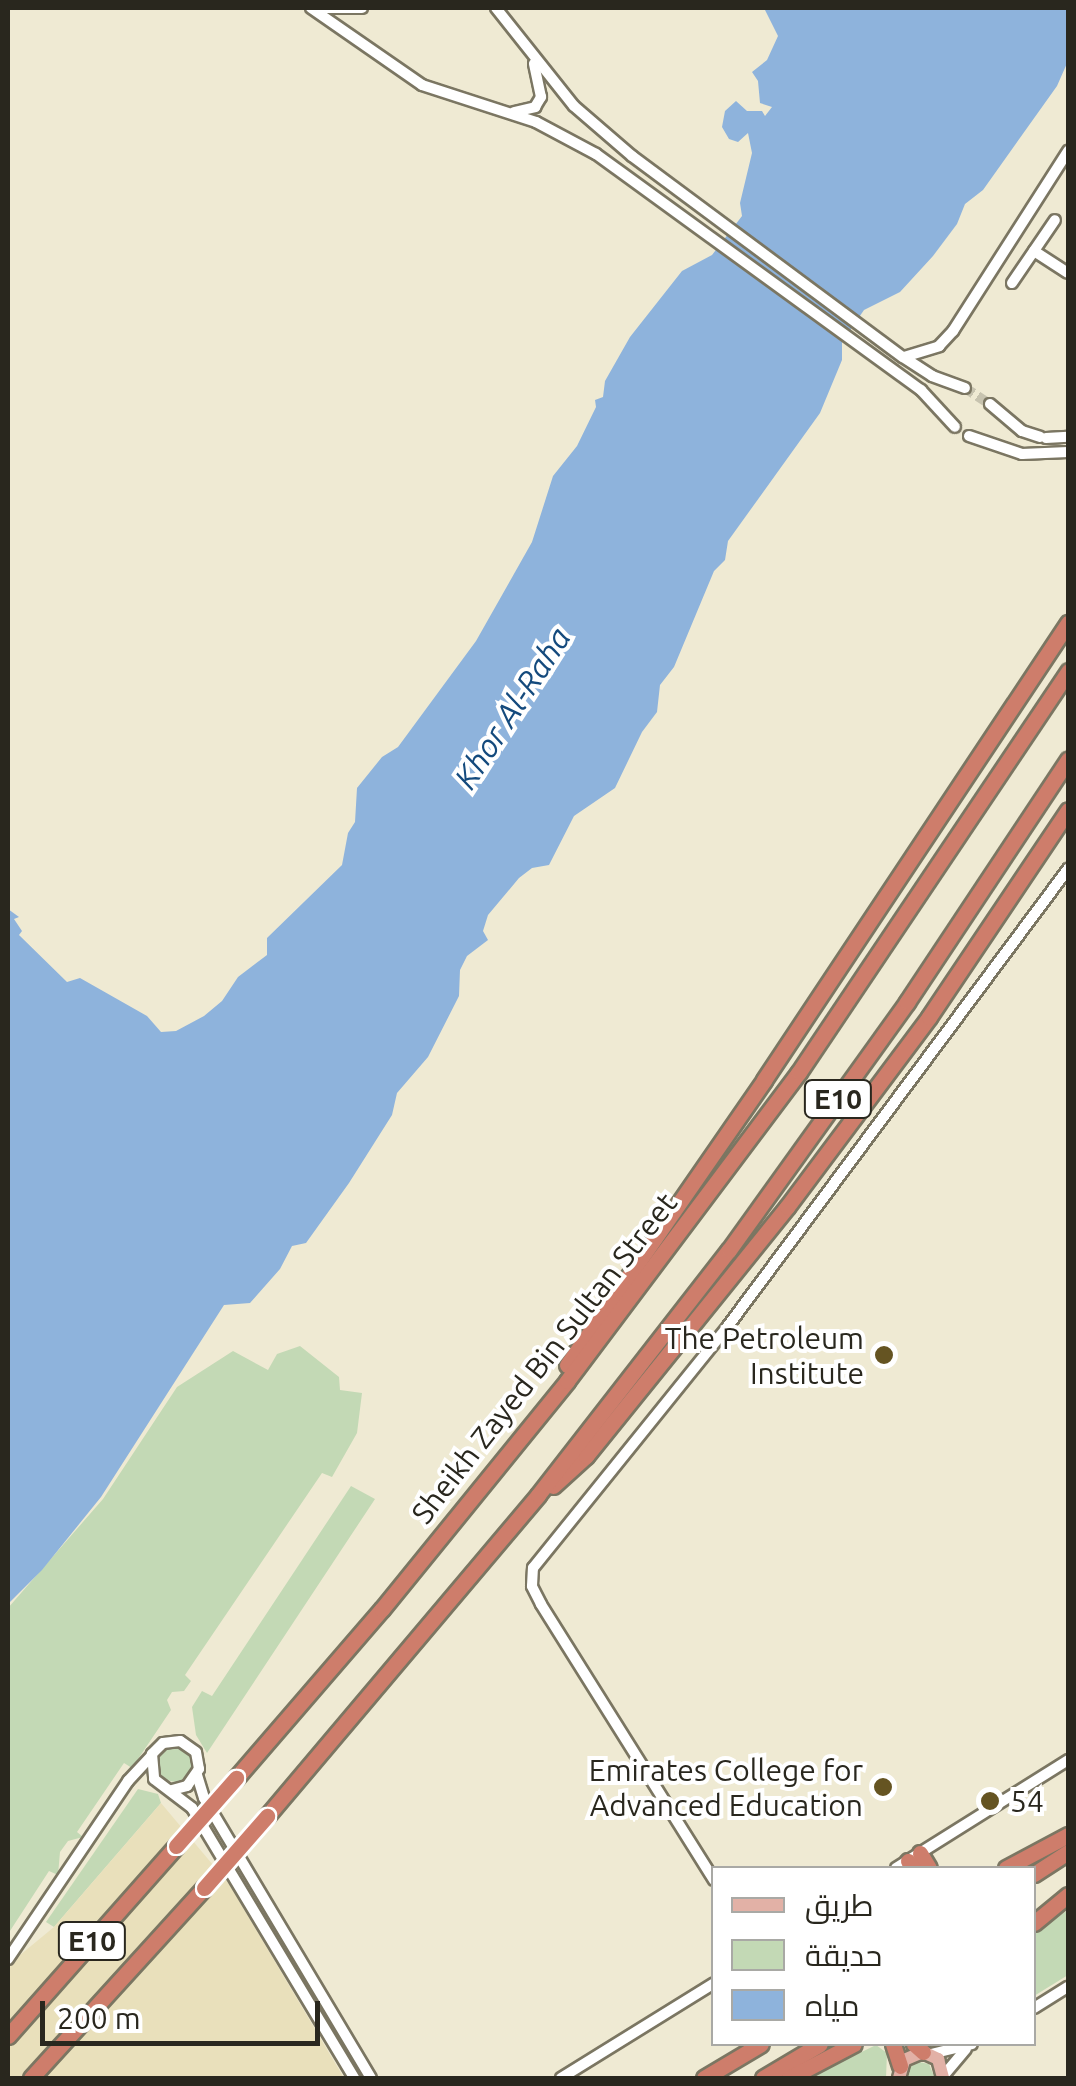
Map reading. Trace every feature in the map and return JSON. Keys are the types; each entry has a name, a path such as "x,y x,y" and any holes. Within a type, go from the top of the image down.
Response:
{"highway":[{"path":"520,1435 944,814 1068,622"},
{"name":"Sheikh Zayed Bin Sultan Street","path":"8,2036 382,1610 567,1381 799,1072 1068,671"},
{"name":"E10","path":"31,2078 268,1816 538,1496 729,1250 843,1092 1068,760"},
{"path":"538,1496 586,1456 788,1208 928,1017 1068,810"},
{"path":"1010,1866 1068,1834"},
{"path":"1036,1873 1068,1852"},
{"path":"1036,1911 1068,1892"},
{"path":"1036,1922 1068,1892"},
{"path":"704,2078 758,2046"},
{"path":"764,2078 817,2046"},
{"path":"789,2078 850,2046"},
{"path":"893,2046 898,2075"}],"main road":[{"path":"898,2075 909,2055 923,2050 943,2077"}],"street":[{"path":"311,8 422,85 508,113 582,146 921,390 955,427"},
{"path":"326,8 362,8"},
{"path":"496,8 527,50 604,132 708,215 903,357 932,376 965,388"},
{"path":"508,113 536,106 541,97 542,86 527,50"},
{"path":"903,357 939,346 953,331 1005,256 1068,151"},
{"path":"1012,283 1054,220"},
{"path":"1034,251 1067,270"},
{"path":"990,404 1022,431 1043,438 1068,437"},
{"path":"969,436 1005,450 1046,455 1068,463"},
{"path":"1046,455 1068,452"},
{"path":"711,1875 541,1604 539,1559 728,1326 1068,869"},
{"path":"8,1959 128,1781 171,1740 188,1744 198,1758 204,1798 371,2078"},
{"path":"152,1754 150,1772 160,1786"},
{"path":"909,1863 1068,1760"},
{"path":"172,1790 187,1786 198,1775"},
{"path":"128,1781 172,1790 192,1808 354,2078"},
{"path":"561,2078 711,1985"},
{"path":"1036,2007 1068,1988"},
{"path":"923,2050 955,2046"},
{"path":"943,2077 969,2046"}],"green space":[{"path":"300,1346 339,1377 340,1390 362,1393 357,1433 332,1477 322,1473 185,1675 191,1681 184,1691 172,1692 167,1700 171,1710 132,1768 124,1763 77,1832 83,1837 68,1841 60,1852 58,1875 49,1871 8,1934 8,1608 103,1499 177,1387 233,1351 268,1370 277,1354"},
{"path":"351,1486 375,1499 207,1753 196,1735 192,1707 202,1691 212,1696"},
{"path":"176,1744 190,1749 195,1763 190,1777 176,1782 162,1777 157,1763 162,1749"},
{"path":"138,1789 158,1794 161,1803 54,1927 46,1922"},
{"path":"1068,1910 1068,1975 1036,1995 1036,1932"},
{"path":"874,2046 887,2053 886,2078 808,2078"},
{"path":"914,2061 929,2064 935,2078 902,2078 905,2067"}],"sand":[{"path":"161,1803 229,1884 344,2078 8,2078 8,1965 54,1927"}],"water":[{"name":"Khor Al-Raha","path":"764,8 1068,8 1068,61 1057,86 983,190 965,204 957,224 933,256 900,292 864,310 842,342 842,360 820,413 728,541 725,560 714,571 674,667 660,685 657,712 642,732 615,788 574,816 549,865 532,868 519,878 488,915 483,931 488,940 467,956 460,970 459,996 428,1057 397,1093 392,1115 349,1183 306,1243 292,1246 280,1269 250,1303 224,1305 101,1497 42,1570 8,1604 8,909 19,917 14,919 22,931 19,935 67,982 80,978 147,1016 161,1032 176,1031 204,1016 222,1001 238,977 267,955 267,938 342,865 348,833 355,822 357,788 382,757 398,747 476,641 532,542 553,476 577,446 596,407 595,400 603,397 605,381 630,337 682,271 712,255 742,216 740,203 752,153 748,133 738,142 729,139 722,127 725,111 736,101 747,111 762,111 765,116 772,107 760,103 758,81 752,72 767,60 778,36"}],"tunnel":[{"path":"965,388 990,404"}],"place":[{"name":"The Petroleum Institute","path":"884,1355"},
{"name":"Emirates College for Advanced Education","path":"883,1787"},
{"name":"54","path":"990,1801"}]}
